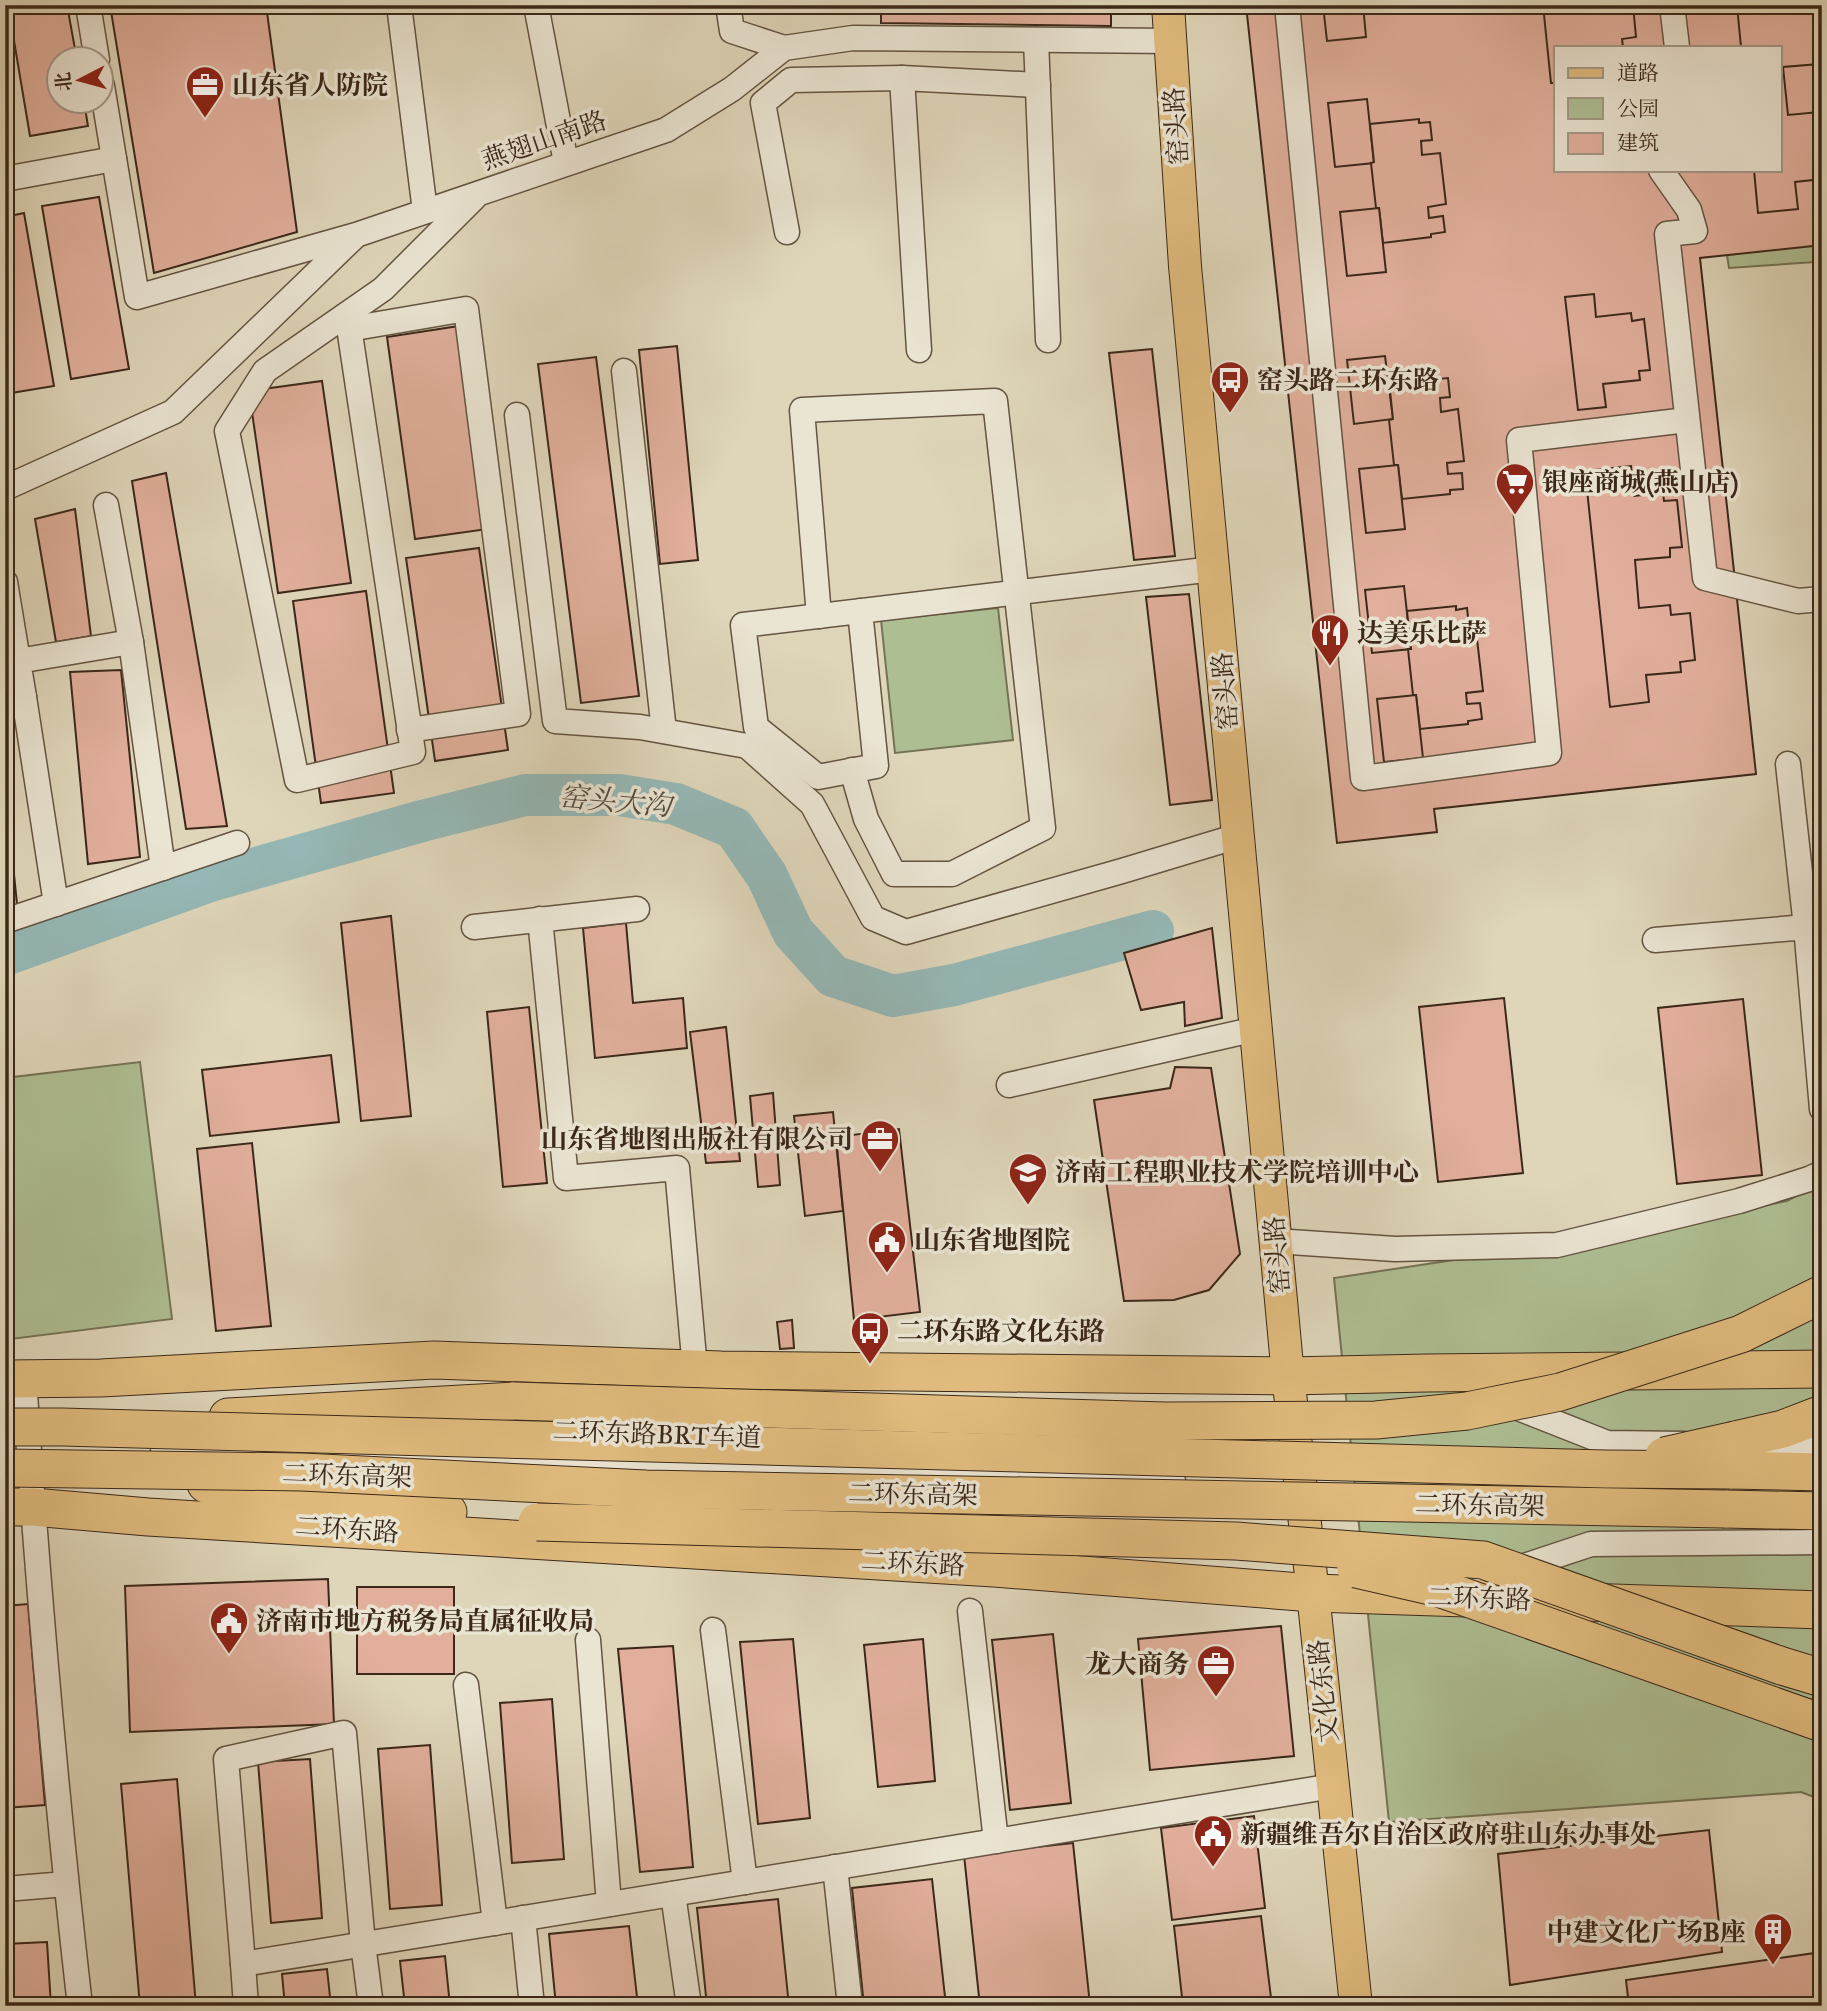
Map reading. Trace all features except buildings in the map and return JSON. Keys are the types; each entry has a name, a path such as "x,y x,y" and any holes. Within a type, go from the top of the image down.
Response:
{"highway":[{"path":"66,1446 514,1401 1165,1421 1376,1420 1467,1411 1560,1392 1741,1334 1822,1294"},
{"path":"15,1379 101,1378 434,1360 895,1372 1288,1376 1822,1369"},
{"path":"1605,1469 1783,1429 1822,1414"},
{"name":"二环东高架","path":"5,1427 66,1446 302,1472 646,1489 1822,1511"},
{"path":"66,1446 537,1522 1236,1541 1483,1560 1782,1667 1822,1678"},
{"name":"二环东高架","path":"5,1468 66,1446 1822,1472"},
{"name":"二环东路","path":"19,1507 994,1568 1313,1593 1822,1610"},
{"path":"1236,1541 1439,1588 1822,1723"}],"main road":[{"name":"窑头路","path":"1168,5 1185,266 1288,1376"},
{"name":"文化东路","path":"1288,1376 1356,2006"}],"street":[{"path":"88,5 95,46"},
{"path":"399,5 425,211"},
{"path":"536,5 566,163"},
{"path":"729,5 732,31 783,48 853,38 1170,41"},
{"path":"1287,5 1363,778 1549,752 1519,440 1687,420"},
{"path":"1672,5 1676,46"},
{"path":"1036,40 1048,340"},
{"name":"燕翅山南路","path":"107,116 137,297 356,235 666,130 732,89 783,48"},
{"path":"787,232 763,103 791,80 902,78 1038,85"},
{"path":"902,78 919,350"},
{"path":"10,178 114,159"},
{"path":"1662,172 1689,210 1695,231 1667,234 1705,578 1798,601 1822,599"},
{"path":"348,322 412,752 297,780 227,431 265,371 348,322 480,192"},
{"path":"5,488 173,412 356,235"},
{"path":"348,322 466,309 518,714 409,730"},
{"path":"624,371 664,731"},
{"path":"819,616 802,410 995,401 1043,828 952,874 894,874 866,819 852,770"},
{"path":"517,415 555,721 640,727 747,746 812,804 873,918 906,932 1238,836"},
{"path":"106,505 131,642 163,868"},
{"path":"860,611 876,766 818,777 756,727 743,625 860,611 1017,593 1213,569"},
{"path":"5,582 18,661 14,699 56,904"},
{"path":"18,661 131,642"},
{"path":"1787,764 1822,1109"},
{"path":"5,921 237,843"},
{"path":"474,927 637,909"},
{"path":"540,919 566,1178 677,1168 695,1368"},
{"path":"1655,940 1805,927"},
{"path":"1009,1085 1256,1030"},
{"path":"1275,1241 1395,1249 1557,1245 1739,1202 1822,1173"},
{"path":"1427,1373 1607,1443 1822,1446"},
{"path":"1288,1376 1240,1483 1313,1593"},
{"path":"15,1379 66,1446 19,1507"},
{"path":"15,1379 19,1507 80,2006"},
{"name":"二环东路BRT车道","path":"66,1446 1240,1483"},
{"path":"1432,1597 1591,1544 1822,1542"},
{"path":"970,1611 996,1841"},
{"path":"713,1630 745,1882"},
{"path":"589,1640 609,1904"},
{"path":"466,1685 495,1923"},
{"path":"246,2006 226,1759 344,1733 371,2006"},
{"path":"243,1964 1333,1786"},
{"path":"835,1867 850,2006"},
{"path":"5,1889 66,1884"},
{"path":"673,1894 689,2006"},
{"path":"523,1918 532,2006"}],"green space":[{"path":"1822,197 1822,311 1815,262 1729,268 1727,255"},
{"path":"998,608 1013,740 895,753 881,620"},
{"path":"140,1062 172,1319 11,1339 5,1291 5,1078"},
{"path":"1822,1182 1822,1800 1801,1792 1389,1822 1334,1278 1620,1235 1787,1201"}],"waterway":[{"name":"窑头大沟","path":"5,955 210,881 525,795 619,795 676,804 734,828 767,876 793,932 833,976 893,996 954,985 1153,931"}],"place":[{"name":"山东省人防院","path":"205,119"},
{"name":"窑头路二环东路","path":"1230,414"},
{"name":"银座商城(燕山店)","path":"1515,516"},
{"name":"达美乐比萨","path":"1330,667"},
{"name":"山东省地图出版社有限公司","path":"880,1173"},
{"name":"济南工程职业技术学院培训中心","path":"1028,1206"},
{"name":"山东省地图院","path":"887,1274"},
{"name":"二环东路文化东路","path":"870,1365"},
{"name":"济南市地方税务局直属征收局","path":"229,1655"},
{"name":"龙大商务","path":"1216,1698"},
{"name":"新疆维吾尔自治区政府驻山东办事处","path":"1213,1868"},
{"name":"中建文化广场B座","path":"1773,1966"}]}
